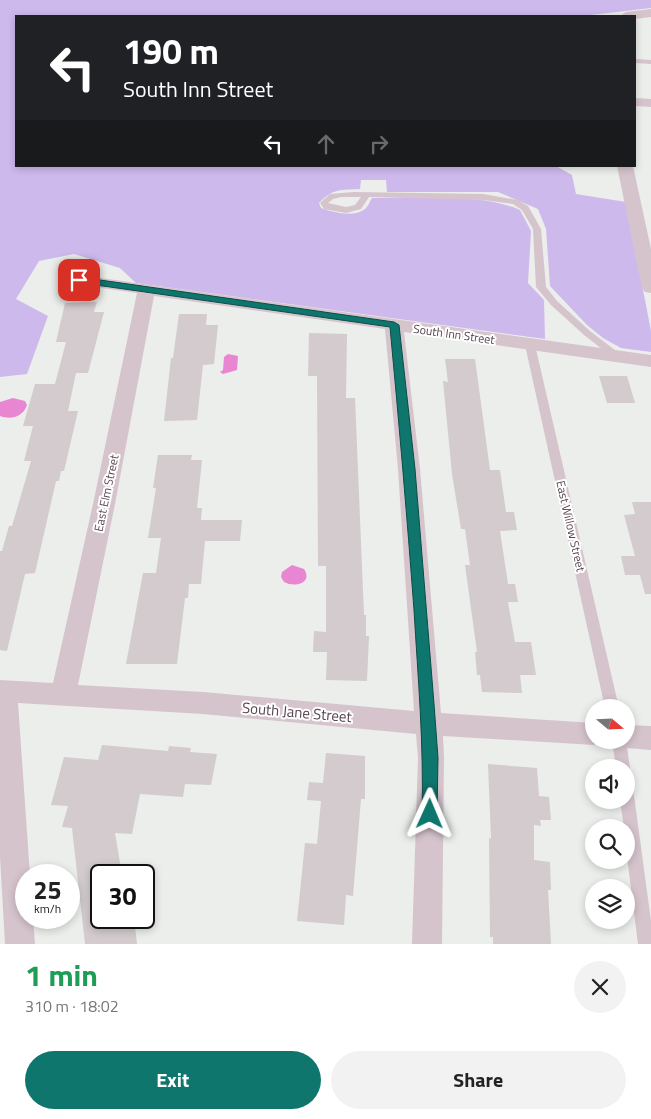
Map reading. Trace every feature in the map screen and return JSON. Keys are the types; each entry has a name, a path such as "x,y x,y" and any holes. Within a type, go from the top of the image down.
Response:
{"street":[{"path":"634,15 651,13"},
{"path":"636,102 651,103"},
{"path":"625,167 651,288"},
{"name":"South Inn Street","path":"79,280 651,361"},
{"name":"East Elm Street","path":"63,695 104,504 146,290"},
{"path":"394,325 409,469 431,758 427,944"},
{"path":"2,691 20,944"},
{"name":"South Jane Street","path":"2,691 203,703 428,724 585,733"},
{"path":"635,737 651,738"}],"lane":[{"path":"636,61 651,62"},
{"path":"366,195 474,196 505,199 525,208 537,229 541,287 554,303 587,333 619,357"},
{"name":"East Willow Street","path":"530,345 610,699"},
{"path":"629,809 646,944"}],"shaded area":[{"path":"0,0 651,0 651,8 591,15 15,15 15,167 558,167 572,175 576,194 626,202 651,331 651,352 621,348 603,338 587,325 550,286 546,229 538,209 498,192 387,192 386,180 361,180 360,189 333,192 319,203 321,208 349,214 365,209 372,198 448,198 504,204 520,210 531,231 528,283 544,300 545,339 136,283 120,268 74,254 39,261 16,299 48,316 27,374 0,377"},
{"path":"228,354 238,356 237,370 223,374 220,372 223,370 224,357"},
{"path":"13,398 25,401 27,405 23,412 16,417 0,416 0,402"},
{"path":"292,565 304,569 306,574 305,581 298,584 284,582 281,577 282,572"}],"building":[{"path":"97,302 94,312 104,312 88,373 76,373 68,411 78,411 64,471 61,471 59,481 56,481 35,573 25,574 7,651 0,650 0,551 2,551 9,526 12,526 31,461 24,461 33,426 23,426 35,384 55,384 66,342 56,342 65,303"},
{"path":"179,314 207,314 206,325 218,325 214,364 203,365 197,420 164,421 171,358 173,358"},
{"path":"309,333 347,334 346,398 355,398 364,615 366,615 366,636 369,636 367,681 326,680 327,652 313,652 314,631 326,632 326,566 318,566 317,376 308,376"},
{"path":"445,359 475,359 490,470 500,470 506,512 514,512 517,530 500,531 508,584 515,584 518,602 508,602 515,642 531,642 536,675 520,675 522,693 482,692 480,675 477,675 475,652 477,652 465,565 470,565 465,529 461,529 452,474 443,381 448,382"},
{"path":"599,376 627,376 635,403 607,403"},
{"path":"158,455 192,455 191,460 202,460 197,508 202,508 201,520 242,520 240,541 205,541 201,584 189,584 188,598 185,598 177,664 126,664 143,573 156,573 161,538 148,538 156,488 153,488"},
{"path":"632,502 651,502 651,594 645,594 640,575 625,575 621,556 635,556 624,515 635,514"},
{"path":"102,745 168,751 169,746 191,748 190,752 217,754 211,785 185,784 183,797 140,794 132,834 115,833 120,864 90,864 90,929 135,929 137,944 85,944 80,899 80,864 76,864 72,828 62,827 68,806 51,805 64,757 98,760"},
{"path":"326,753 365,756 365,799 361,799 353,896 346,895 344,925 297,921 305,843 317,844 321,801 307,800 309,782 323,783"},
{"path":"488,764 537,768 539,796 549,797 551,820 540,820 541,826 534,825 534,860 550,862 551,890 548,890 551,944 493,944 493,937 490,937 489,838 491,839"}],"route":[{"path":"79,280 394,325 409,469 431,758 430,814"}]}
